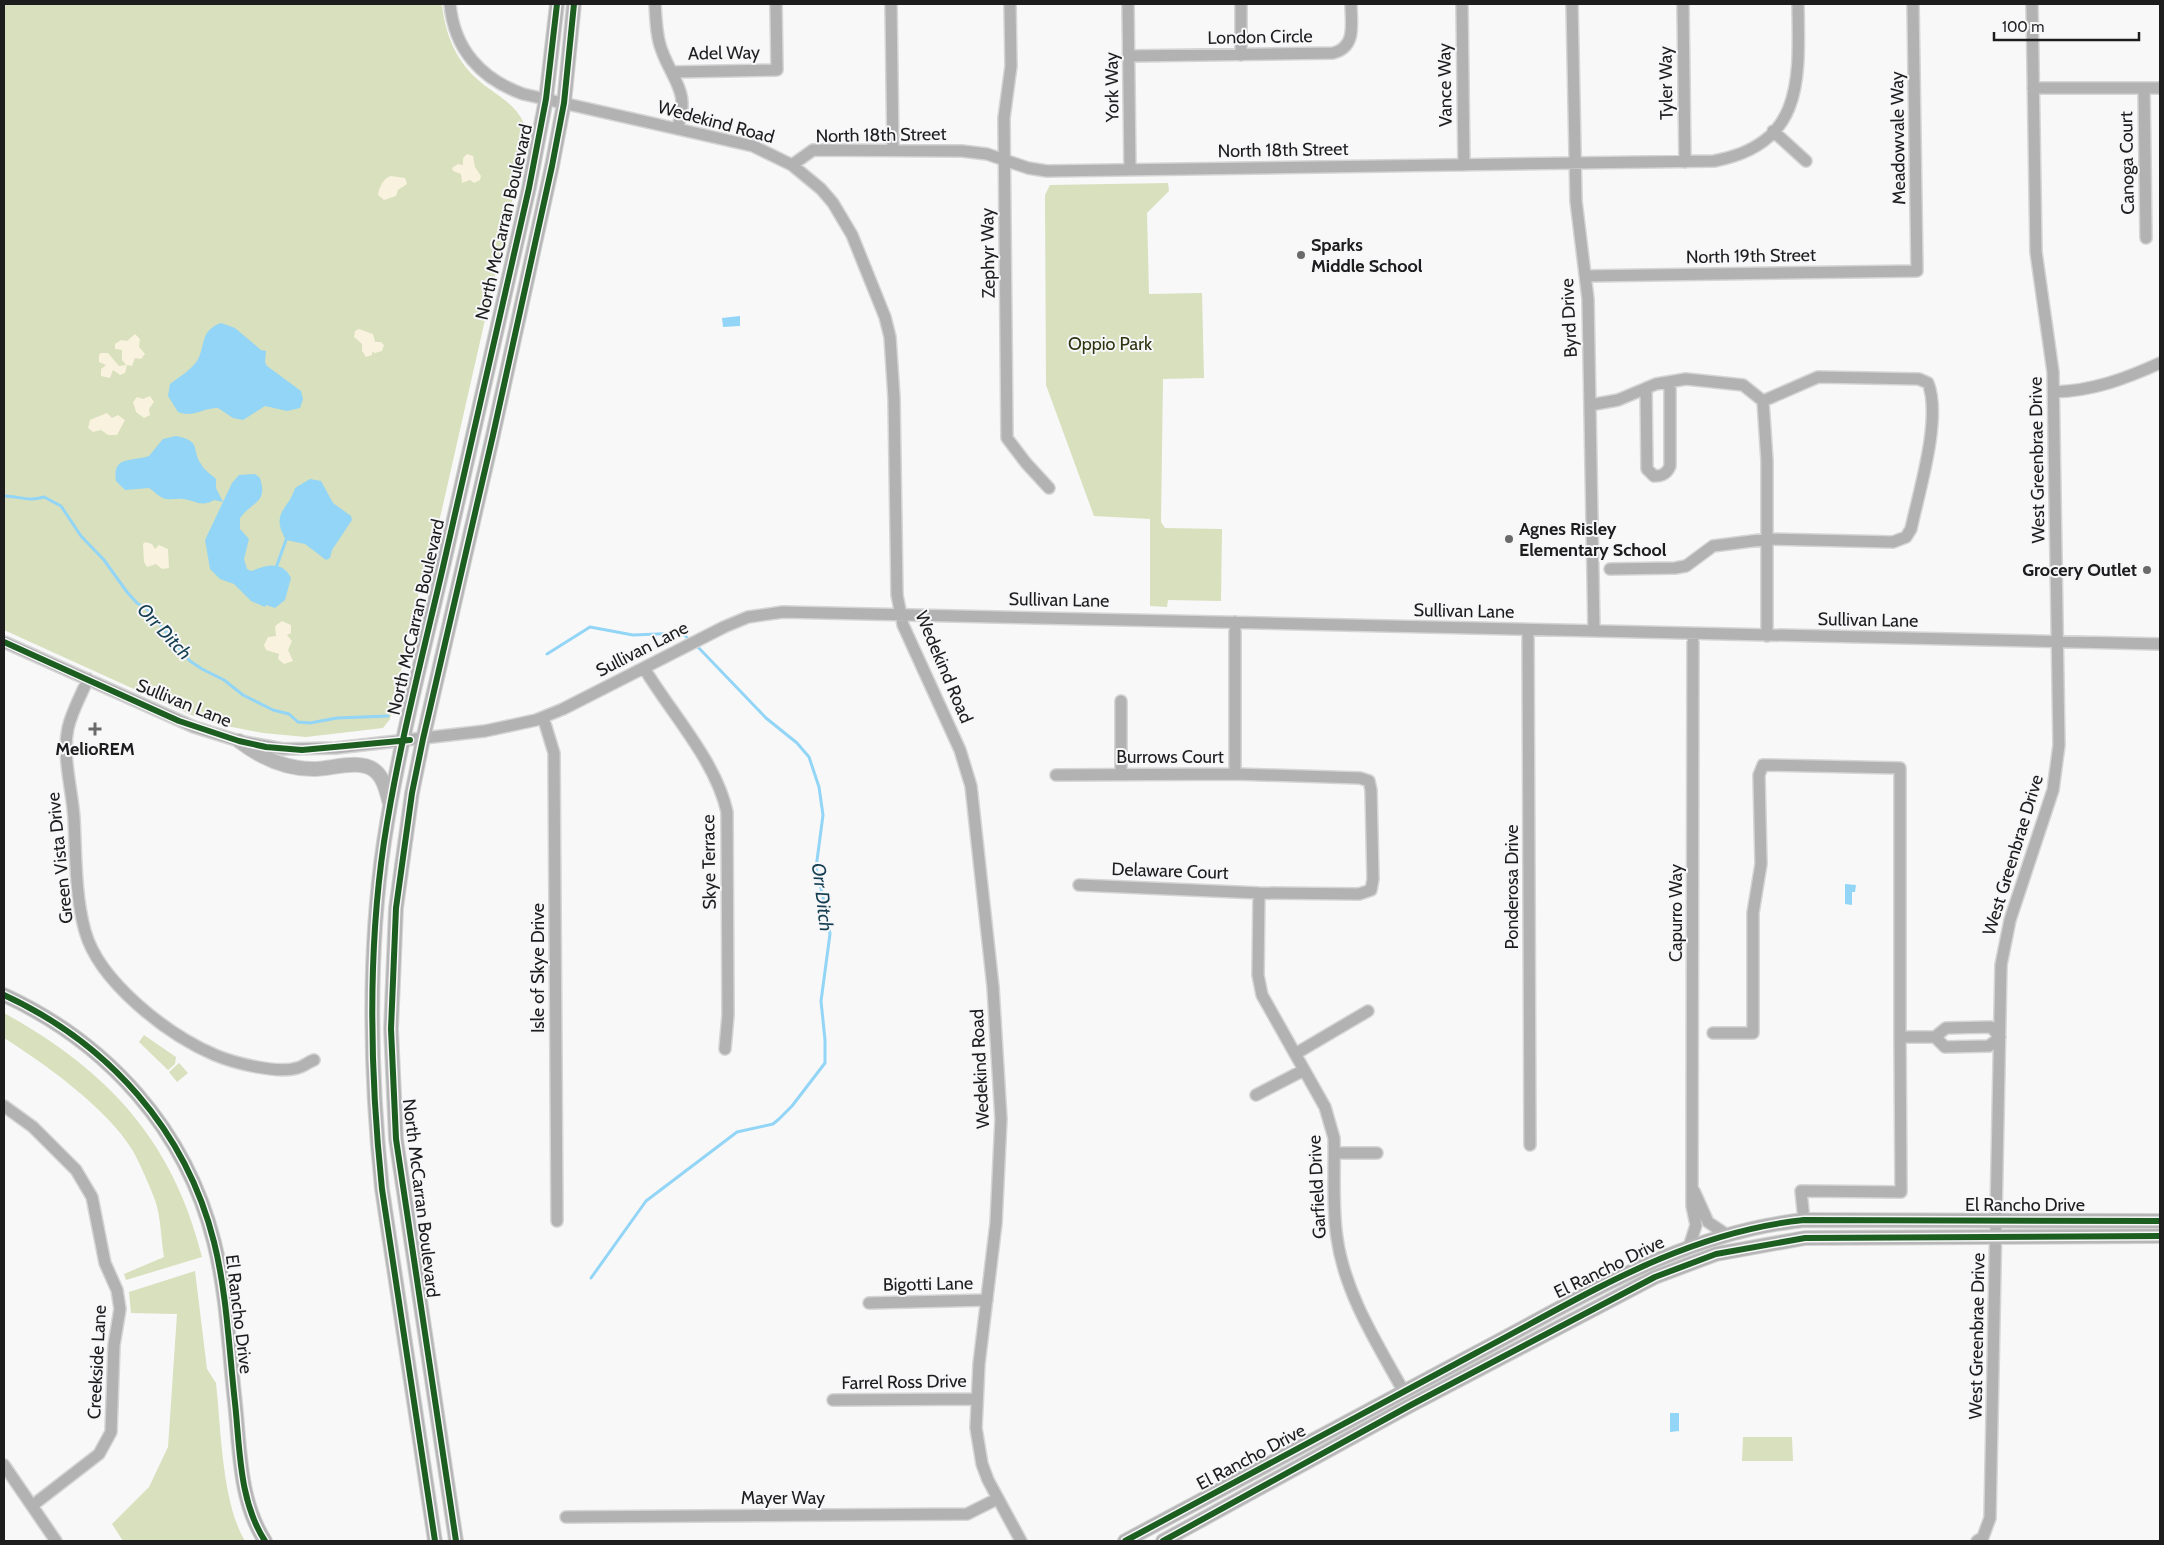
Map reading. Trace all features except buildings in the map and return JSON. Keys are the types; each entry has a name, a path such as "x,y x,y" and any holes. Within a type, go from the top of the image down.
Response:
{"main road":[{"name":"North McCarran Boulevard","path":"435,1541 382,1189 373,1091 372,971 384,844 391,805 529,188 546,100 557,4"},
{"name":"North McCarran Boulevard","path":"456,1541 404,1204 393,1102 391,1029 396,908 412,793 423,739 523,302 564,103 574,4"},
{"path":"239,741 259,754 291,767 312,769 357,765 370,768 380,776 391,805"},
{"name":"El Rancho Drive","path":"4,995 41,1014 71,1033 117,1072 155,1115 185,1162 197,1188 215,1243 222,1287 244,1484 254,1521 265,1541"},
{"name":"El Rancho Drive","path":"1125,1541 1624,1273 1689,1247 1727,1235 1804,1220 2160,1221"},
{"path":"1716,1254 1721,1246 1746,1236 1753,1229"},
{"name":"El Rancho Drive","path":"1163,1541 1411,1405 1637,1286 1716,1254 1806,1238 2160,1236"}],"street":[{"name":"Wedekind Road","path":"450,4 455,31 464,51 472,62 495,82 506,88 546,100 753,146 792,165 821,189 844,219 885,317 890,337 894,398 897,595 907,634 960,750 971,786 993,987 1001,1101 1000,1162 976,1399 976,1428 982,1464 997,1499 1021,1541"},
{"path":"655,4 661,49 673,72 682,96 682,109 676,128"},
{"name":"Adel Way","path":"673,72 777,70 776,4"},
{"path":"891,4 893,150"},
{"name":"Zephyr Way","path":"1010,4 1011,66 1004,110 1008,438 1026,463 1049,488"},
{"name":"York Way","path":"1128,4 1130,170"},
{"path":"1240,4 1241,55"},
{"name":"London Circle","path":"1129,56 1340,52 1346,48 1351,36 1351,4"},
{"name":"Vance Way","path":"1462,4 1464,165"},
{"name":"Byrd Drive","path":"1572,4 1574,164 1576,201 1586,276 1594,631"},
{"name":"Tyler Way","path":"1683,4 1685,162"},
{"name":"North 18th Street","path":"792,165 813,150 976,152 1047,171 1685,162 1729,158 1757,146 1773,131 1790,107 1798,79 1798,4"},
{"name":"Meadowvale Way","path":"1913,4 1917,271"},
{"name":"West Greenbrae Drive","path":"1980,1539 1990,1518 2001,965 2004,942 2047,813 2057,769 2059,745 2054,392 2050,340 2039,282 2036,252 2032,4"},
{"path":"2033,88 2160,88"},
{"name":"Canoga Court","path":"2144,88 2146,238"},
{"path":"1773,131 1806,161"},
{"name":"North 19th Street","path":"1586,276 1917,271"},
{"path":"2054,392 2076,391 2122,380 2160,363"},
{"path":"1610,568 1675,568 1686,566 1713,546 1768,539 1893,542 1906,537 1911,529 1934,408 1928,383 1919,379 1818,377 1763,401"},
{"path":"1590,404 1624,398 1646,388 1686,379 1733,382 1743,385 1763,401 1767,461 1767,636"},
{"path":"1646,388 1647,469 1654,476 1660,476 1665,474 1670,466 1670,382"},
{"name":"Sullivan Lane","path":"4,642 179,721 239,741 302,750 404,741 485,731 543,717 724,627 765,614 1235,622 2160,644"},
{"path":"1235,622 1235,774"},
{"name":"Ponderosa Drive","path":"1528,630 1530,1145"},
{"name":"Capurro Way","path":"1689,1247 1696,1224 1692,1206 1694,1191 1693,634"},
{"name":"Skye Terrace","path":"644,668 709,766 724,798 727,822 728,1015 725,1049"},
{"name":"Green Vista Drive","path":"88,679 72,715 66,745 81,918 95,955 110,976 144,1010 179,1037 200,1048 242,1063 265,1067 296,1068 314,1060"},
{"path":"1121,700 1121,774"},
{"name":"Isle of Skye Drive","path":"543,717 554,753 557,1221"},
{"path":"1713,1033 1753,1033 1753,913 1761,864 1759,775 1763,765 1900,768 1901,1192 1801,1191 1804,1220"},
{"name":"Burrows Court","path":"1056,775 1235,774 1360,778 1370,781 1374,879 1371,890 1359,894 1259,893"},
{"name":"Delaware Court","path":"1079,885 1259,893"},
{"name":"Garfield Drive","path":"1259,893 1260,983 1265,1003 1325,1107 1331,1123 1334,1153 1336,1229 1345,1275 1360,1309 1404,1392"},
{"path":"1294,1054 1368,1011"},
{"path":"1900,1037 1935,1037 1946,1028 1991,1027 2000,1037 1989,1046 1944,1047 1935,1037"},
{"path":"1256,1095 1304,1070"},
{"name":"Creekside Lane","path":"4,1106 34,1128 76,1170 92,1197 105,1263 117,1290 120,1308 114,1345 112,1432 99,1454 33,1505"},
{"path":"1334,1153 1377,1152"},
{"name":"Capurro Way","path":"1694,1191 1708,1222 1727,1235"},
{"name":"Bigotti Lane","path":"869,1302 987,1300"},
{"name":"Farrel Ross Drive","path":"833,1400 976,1399"},
{"path":"4,1465 56,1541"},
{"name":"Mayer Way","path":"566,1517 967,1514 997,1499"}],"green space":[{"path":"4,4 442,4 443,15 452,45 463,63 477,79 512,106 522,120 526,135 522,160 430,562 419,591 390,719 383,728 306,737 263,733 227,726 191,715 4,630"},
{"name":"Oppio Park","path":"1168,183 1169,191 1147,213 1149,294 1202,293 1204,378 1163,379 1161,522 1165,528 1222,529 1221,601 1168,600 1167,607 1150,606 1150,519 1094,516 1046,385 1045,195 1050,185"},
{"path":"4,1013 41,1035 74,1059 104,1084 131,1112 154,1143 173,1178 189,1215 202,1257 126,1280 124,1274 164,1257 157,1207 145,1175 133,1151 122,1135 92,1103 56,1074 4,1038"},
{"path":"144,1035 176,1057 175,1064 168,1070 139,1042"},
{"path":"179,1063 188,1073 177,1082 169,1072"},
{"path":"195,1271 207,1369 216,1383 227,1486 231,1507 245,1541 123,1541 112,1524 149,1487 168,1447 177,1314 131,1313 129,1292"},
{"path":"1743,1437 1792,1437 1793,1461 1742,1461"}],"sand":[{"path":"467,154 473,156 475,167 481,176 480,180 474,183 470,180 462,183 461,174 453,171 452,168 458,164 463,165 463,158"},
{"path":"391,176 405,178 407,184 398,190 396,196 384,200 378,195 379,189 384,181"},
{"path":"359,329 373,334 375,342 381,342 384,345 382,351 372,352 372,355 366,357 362,351 362,344 354,337 355,331"},
{"path":"135,334 140,339 139,347 145,354 141,359 135,358 132,366 127,365 125,373 120,375 113,370 110,378 101,376 101,369 106,365 99,362 99,355 101,353 108,353 119,366 126,365 122,360 122,350 115,349 115,344 121,340 127,341"},
{"path":"150,396 154,402 149,409 150,415 144,418 136,412 133,402 137,397 143,399"},
{"path":"107,413 112,418 118,415 125,420 117,435 108,435 101,430 93,432 88,428 90,420"},
{"path":"145,542 152,544 155,549 159,545 168,549 169,568 162,569 156,564 147,567 144,562 143,544"},
{"path":"282,621 291,625 291,633 287,635 292,641 288,650 293,661 284,664 278,659 279,654 266,650 264,645 268,637 276,636 275,626"}],"water":[{"path":"740,316 740,326 723,327 722,318"},
{"path":"221,323 235,328 261,350 266,351 265,362 267,366 301,391 303,399 300,408 287,411 265,406 243,420 233,418 218,408 189,414 178,412 168,396 170,384 194,365 200,355 204,339 209,330"},
{"path":"176,436 193,443 202,466 216,479 216,488 223,502 214,500 202,503 183,499 165,499 149,488 125,490 116,481 117,467 120,463 149,456 163,439"},
{"path":"255,474 260,478 262,486 261,497 240,518 240,529 249,539 244,559 247,569 251,571 268,566 279,566 291,578 285,600 275,608 266,605 265,607 251,601 234,584 220,579 210,569 205,540 232,483 239,475"},
{"path":"310,479 321,481 333,503 351,516 352,520 332,550 330,558 326,560 305,544 286,540 280,523 282,512 295,488"},
{"path":"1845,884 1856,885 1855,892 1852,892 1852,905 1845,904"},
{"path":"1670,1413 1679,1413 1679,1431 1670,1432"}],"waterway":[{"name":"Orr Ditch","path":"4,496 28,499 44,497 61,506 81,536 104,560 127,592 137,603 147,609 190,661 224,680 243,695 273,710 289,714 298,722 310,723 337,718 388,716"},
{"path":"277,565 286,540"},
{"name":"Orr Ditch","path":"547,654 590,627 633,635 682,633 691,641"},
{"name":"Orr Ditch","path":"591,1278 646,1201 737,1132 773,1124 792,1106 825,1063 821,1001 830,934 816,868 823,815 819,787 809,757 797,743 766,718 696,645"}],"cycle path":[{"path":"435,1541 382,1189 373,1059 372,1016 375,929 384,842 396,773 529,188 546,99 557,4"},
{"path":"456,1541 396,1139 391,1029 396,908 412,793 423,739 493,435 552,166 564,103 574,4"},
{"path":"4,642 179,721 239,741 266,747 302,750 410,740"},
{"path":"4,995 42,1015 77,1038 109,1065 138,1094 163,1127 184,1163 201,1201 214,1242 227,1322 245,1492 256,1525 265,1541"},
{"path":"1125,1541 1594,1290 1634,1270 1716,1238 1759,1227 1804,1220 2160,1221"},
{"path":"1163,1541 1411,1405 1655,1277 1716,1254 1805,1238 2160,1236"}],"place":[{"name":"Sparks Middle School","path":"1301,255"},
{"name":"Agnes Risley Elementary School","path":"1509,539"},
{"name":"Grocery Outlet","path":"2147,570"},
{"name":"MelioREM","path":"95,729"}]}
